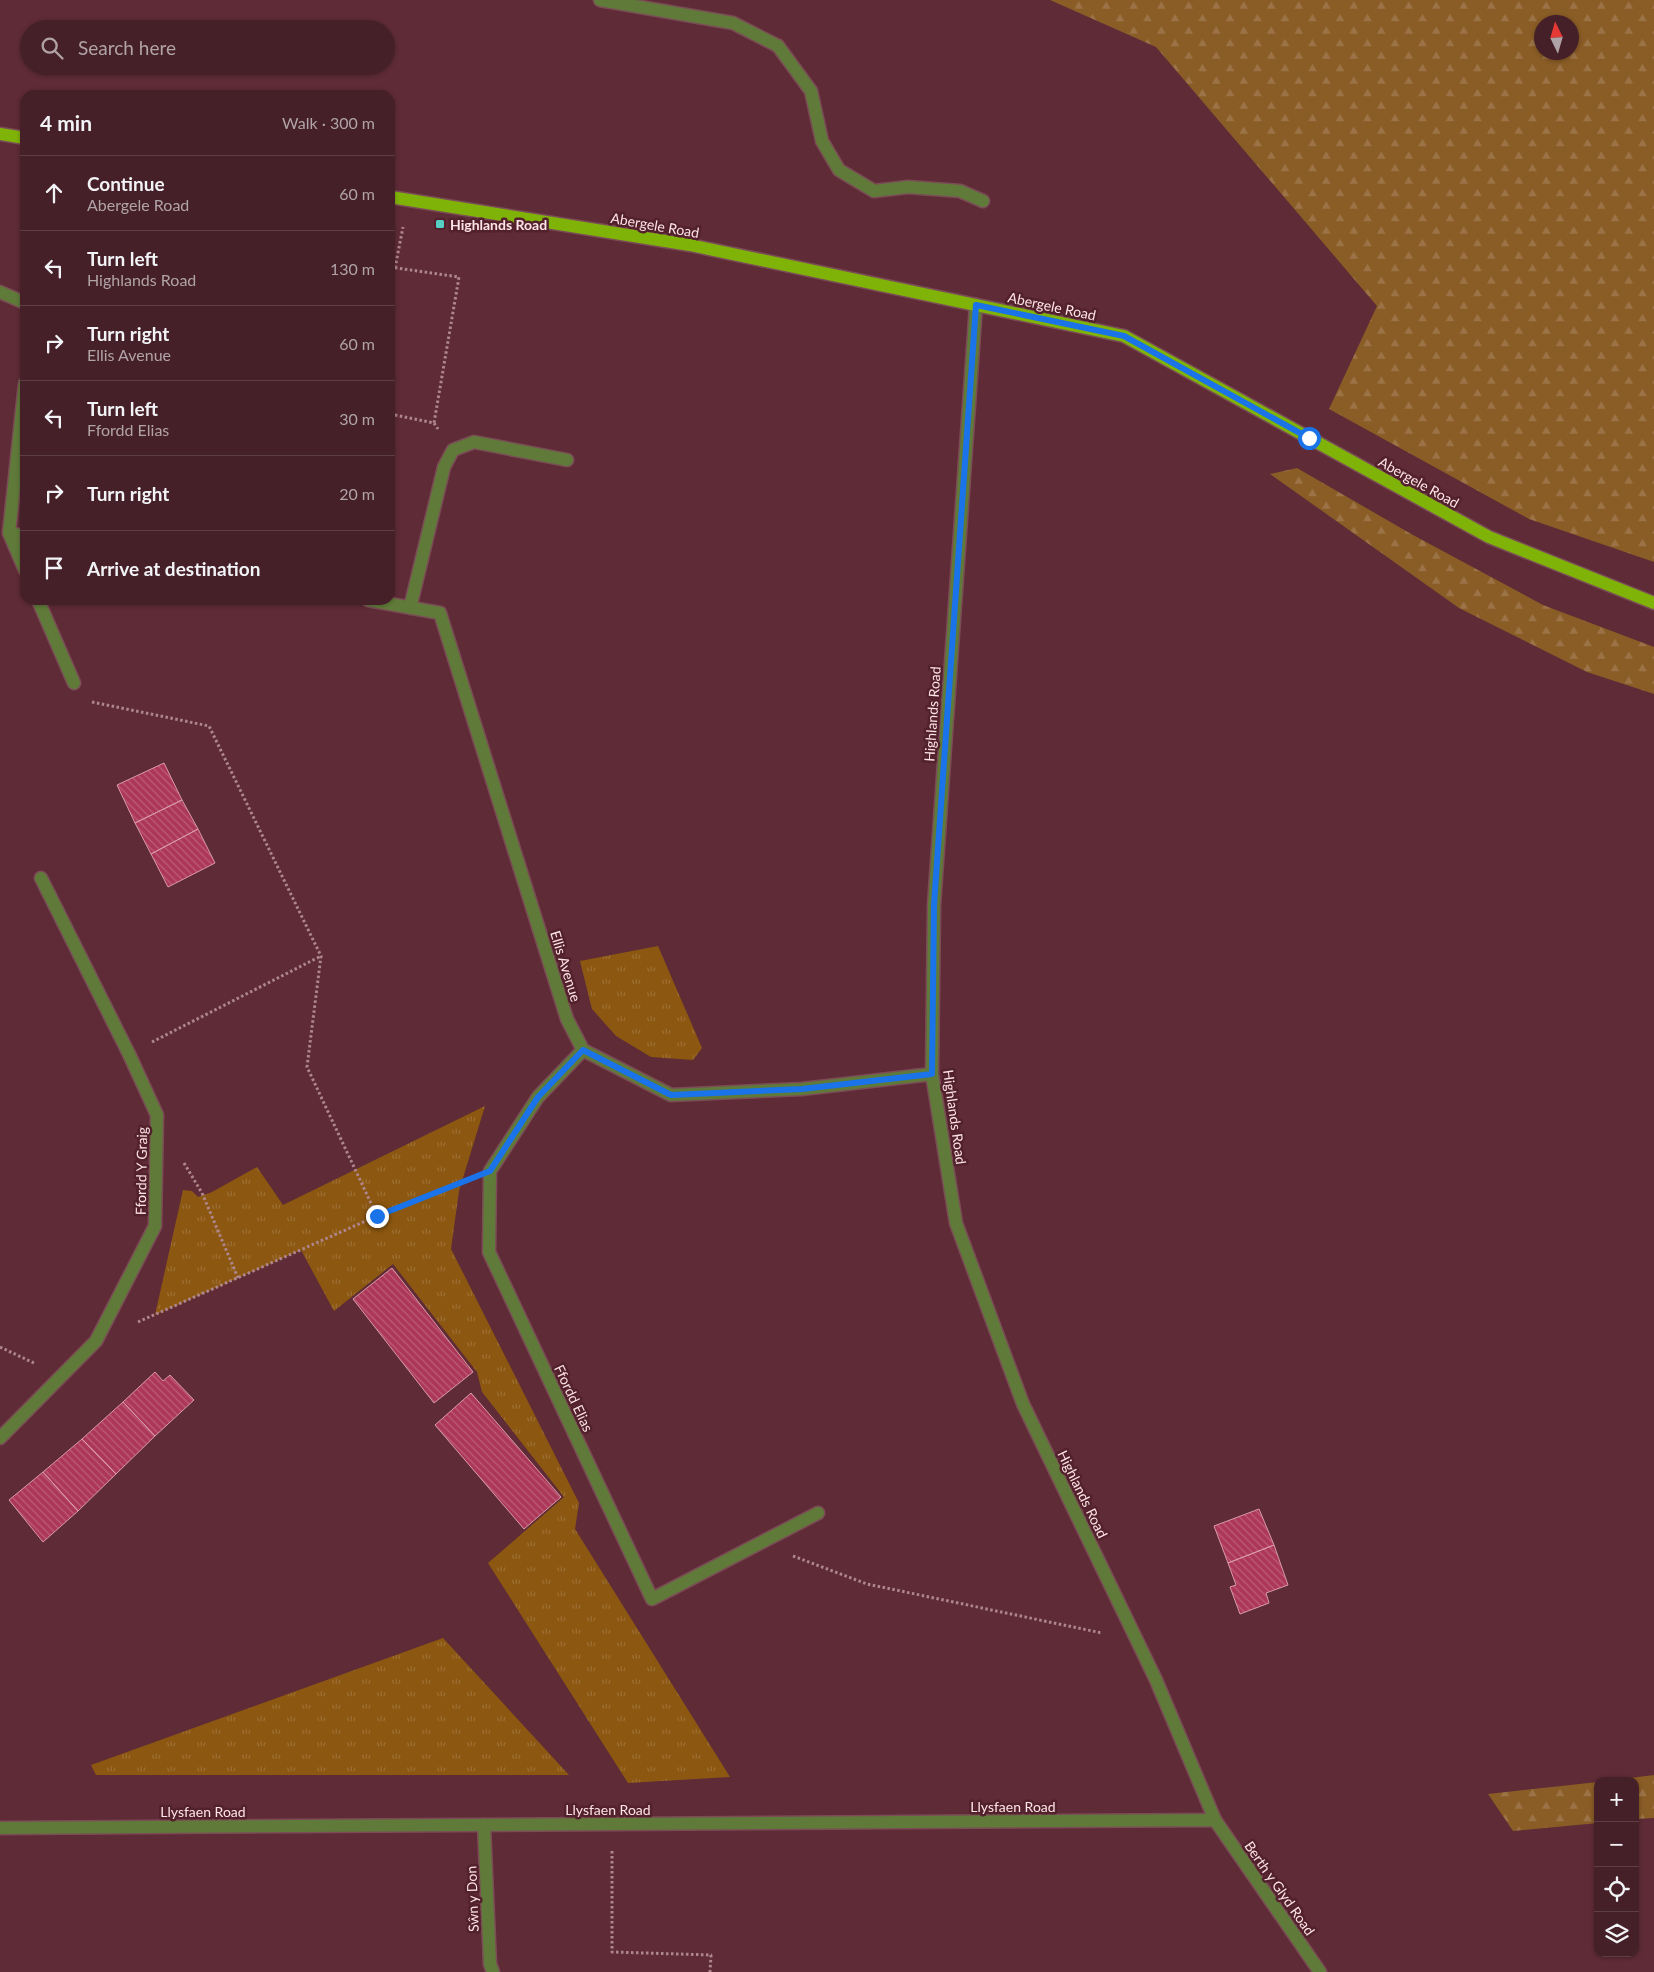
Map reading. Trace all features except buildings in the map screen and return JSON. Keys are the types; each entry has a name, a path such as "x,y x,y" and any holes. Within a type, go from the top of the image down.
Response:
{"main road":[{"path":"0,134 20,137"},
{"name":"Abergele Road","path":"395,198 690,246 1124,336 1489,537 1654,603"}],"street":[{"path":"600,0 733,23 778,46 811,91 822,141 839,170 874,191 908,187 960,191 983,201"},
{"path":"0,292 20,301"},
{"name":"Highlands Road","path":"976,305 934,905 932,1074 956,1223 1023,1404 1156,1680 1215,1820"},
{"path":"20,430 9,533 20,558"},
{"path":"410,608 444,467 453,450 474,442 567,460"},
{"path":"9,533 20,535"},
{"path":"40,605 74,683"},
{"name":"Ellis Avenue","path":"394,605 440,613 567,1020 583,1050"},
{"name":"Ffordd Y Graig","path":"0,1438 96,1341 155,1226 157,1115 129,1054 41,878"},
{"path":"490,1171 538,1097 583,1050 671,1095 802,1089 932,1074"},
{"name":"Ffordd Elias","path":"490,1171 489,1252 652,1599 818,1513"},
{"name":"Llysfaen Road","path":"0,1828 1215,1820"},
{"name":"Berth y Glyd Road","path":"1215,1820 1320,1972"},
{"name":"Sŵn y Don","path":"484,1824 490,1964 493,1972"}],"path":[{"path":"398,256 395,268 459,277 434,423"},
{"path":"395,415 434,423 453,450"},
{"path":"74,683 92,702 209,726 321,956 307,1067 377,1216"},
{"path":"129,1054 321,956"},
{"path":"182,1158 202,1193 238,1278"},
{"path":"96,1341 377,1216 490,1171"},
{"path":"0,1347 62,1376"},
{"path":"759,1543 867,1584 1137,1640"},
{"path":"612,1824 612,1952 711,1955 710,1972"}],"green space":[{"path":"1050,0 1654,0 1654,562 1529,519 1329,409 1377,306 1156,47"},
{"path":"1297,468 1413,535 1543,605 1654,647 1654,694 1587,672 1459,608 1270,474"},
{"path":"658,946 702,1048 693,1060 651,1057 616,1036 592,1009 580,961"},
{"path":"485,1106 459,1191 451,1249 579,1503 575,1529 730,1777 628,1783 488,1563 564,1497 482,1392 477,1372 393,1264 334,1311 301,1250 155,1315 183,1190 192,1191 198,1197 212,1192 257,1167 283,1205"},
{"path":"443,1638 569,1775 96,1775 91,1765"},
{"path":"1654,1775 1654,1818 1639,1819 1638,1777"},
{"path":"1594,1782 1594,1823 1513,1831 1488,1794"}],"place":[{"name":"Highlands Road","path":"440,224"}],"route":[{"path":"377,1216 490,1171 538,1097 583,1050 671,1095 802,1089 932,1074 934,905 976,305 1124,336 1309,438"}]}
